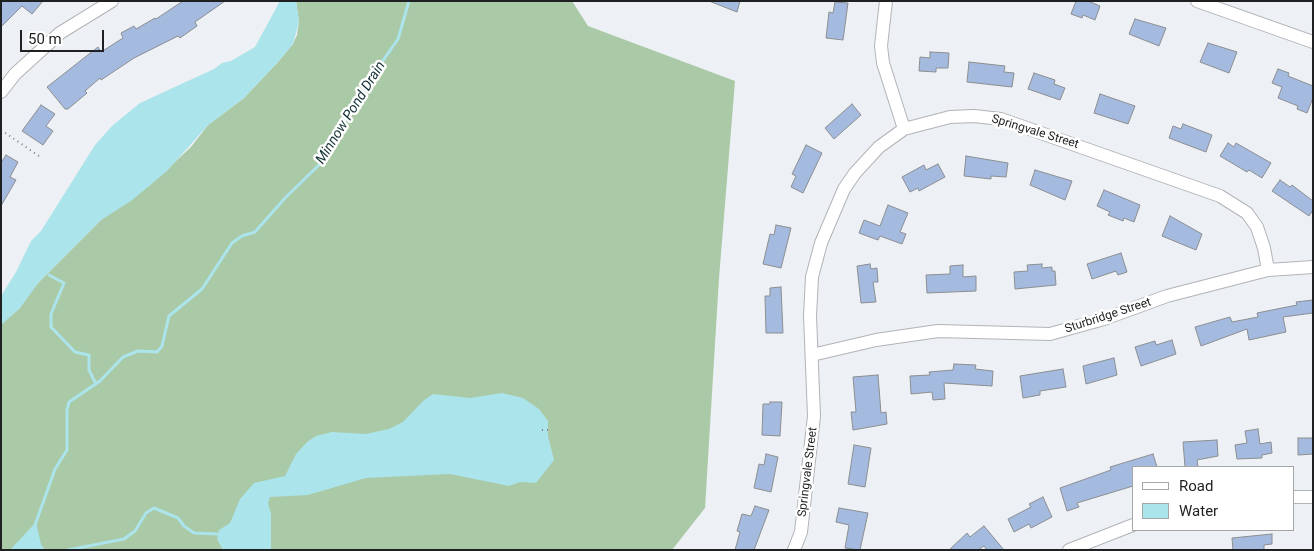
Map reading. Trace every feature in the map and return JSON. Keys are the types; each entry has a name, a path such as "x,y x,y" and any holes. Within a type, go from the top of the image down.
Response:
{"street":[{"path":"1,92 15,74 60,33 112,1"},
{"path":"886,1 881,46 883,63 904,129"},
{"path":"1197,1 1313,42"},
{"name":"Springvale Street","path":"794,550 801,532 814,416 810,316 812,277 834,210 855,173 879,147 904,129 950,117 974,116 1001,119 1220,196 1247,213 1257,226 1268,270"},
{"name":"Sturbridge Street","path":"812,355 876,340 938,331 1050,334 1104,319 1167,296 1268,270 1313,267"},
{"path":"1294,498 1313,497"},
{"path":"1069,550 1132,525"}],"path":[{"path":"1,130 39,156"},
{"path":"542,430 550,430"}],"green space":[{"path":"296,1 572,1 588,26 735,81 719,278 705,508 672,550 1,550 2,323 20,308 32,289 101,220 149,186 191,147 208,125 244,98 278,62 293,44 297,35 299,22"}],"water":[{"path":"280,1 296,1 299,22 293,44 278,62 244,98 208,125 167,171 131,201 101,220 39,282 20,308 1,325 1,296 16,272 31,241 41,231 95,145 112,126 140,103 214,69 222,63 231,61 255,47"},
{"path":"502,393 523,398 539,409 548,421 548,436 554,460 536,483 520,482 509,486 450,474 366,478 308,495 270,497 268,503 271,514 271,550 223,550 217,539 219,530 230,523 240,499 254,483 285,476 296,454 307,442 316,436 332,432 366,434 389,429 403,422 423,401 433,394 470,398"},
{"path":"36,522 41,544 45,550 10,550"}],"building":[{"path":"1,1 43,1 32,14 22,6 1,27"},
{"path":"183,1 225,1 195,22 197,26 180,38 178,36 134,58 101,80 100,78 85,91 87,93 68,109 65,109 47,87 98,47 101,52 123,38 121,33 134,26 136,29 156,19"},
{"path":"709,1 740,1 737,12"},
{"path":"1076,1 1088,1 1100,6 1095,20 1083,15 1082,18 1071,14"},
{"path":"835,2 848,3 843,40 826,38 829,12 833,13"},
{"path":"1135,19 1166,28 1159,46 1129,34"},
{"path":"1208,43 1237,52 1229,73 1200,62"},
{"path":"930,52 949,53 948,68 936,68 936,72 919,71 920,57 930,58"},
{"path":"969,62 1005,66 1004,72 1014,73 1012,87 967,82"},
{"path":"1278,69 1289,73 1288,76 1313,86 1313,98 1307,113 1297,109 1298,106 1278,98 1282,87 1272,83"},
{"path":"1034,73 1055,80 1054,84 1065,88 1060,100 1028,89"},
{"path":"1100,94 1135,106 1128,124 1094,113"},
{"path":"852,104 861,115 834,139 825,128"},
{"path":"41,105 55,114 46,126 53,131 43,145 22,131"},
{"path":"1183,124 1212,135 1206,152 1169,138 1173,126 1181,129"},
{"path":"1228,143 1234,147 1236,143 1271,163 1262,178 1249,170 1247,172 1220,156"},
{"path":"806,145 822,153 803,193 791,187 796,176 792,174"},
{"path":"6,155 18,162 10,177 16,180 1,206 1,163"},
{"path":"966,156 1008,163 1006,177 991,176 991,179 964,176"},
{"path":"938,164 945,177 919,191 918,188 910,192 902,177 924,165 926,170"},
{"path":"1035,170 1072,181 1065,200 1030,185"},
{"path":"1280,180 1290,187 1292,185 1313,201 1313,210 1309,216 1272,191"},
{"path":"1104,190 1140,205 1134,222 1124,218 1123,221 1108,215 1110,212 1097,206"},
{"path":"888,205 908,213 900,232 906,234 902,244 880,236 878,240 859,233 864,220 880,226"},
{"path":"1170,216 1202,234 1196,250 1162,236"},
{"path":"776,225 791,228 781,268 763,264 770,234 774,235"},
{"path":"1121,253 1127,272 1118,275 1116,271 1092,279 1087,264"},
{"path":"870,264 871,269 877,268 878,282 873,282 876,302 861,303 857,266"},
{"path":"1042,264 1042,268 1052,267 1052,271 1055,271 1056,285 1015,289 1014,272 1028,271 1027,265"},
{"path":"963,265 963,277 976,276 976,291 927,293 926,275 950,274 950,266"},
{"path":"781,287 783,333 766,333 765,296 770,296 770,288"},
{"path":"1313,300 1313,313 1283,317 1286,332 1249,340 1247,329 1201,346 1195,327 1230,317 1232,322 1258,317 1257,313 1297,305 1296,302"},
{"path":"1172,340 1176,354 1141,366 1135,347 1155,341 1156,345"},
{"path":"1114,358 1117,375 1086,384 1083,366"},
{"path":"954,364 976,365 975,369 993,371 992,386 944,383 945,399 933,400 932,392 911,394 910,376 930,375 929,372 953,370"},
{"path":"1063,369 1066,387 1040,391 1040,395 1023,398 1020,376"},
{"path":"878,375 881,413 886,412 887,424 853,430 851,412 856,412 853,377"},
{"path":"770,402 782,402 780,436 762,435 763,404 770,404"},
{"path":"1258,429 1260,444 1271,442 1272,453 1262,455 1262,458 1237,459 1235,445 1247,443 1245,431"},
{"path":"1298,438 1313,438 1313,454 1298,455"},
{"path":"1217,440 1218,456 1197,460 1198,466 1185,466 1183,442"},
{"path":"854,445 871,448 865,487 848,484"},
{"path":"766,454 778,457 771,492 754,488 759,464 764,465"},
{"path":"1153,454 1157,466 1132,466 1132,486 1077,503 1079,507 1067,511 1060,488 1111,470 1110,467"},
{"path":"1043,497 1052,517 1031,528 1029,524 1014,532 1008,519 1031,507 1029,504"},
{"path":"755,506 769,510 754,550 735,550 740,532 737,531 742,514 751,516"},
{"path":"839,508 868,513 860,550 845,548 849,525 836,522"},
{"path":"984,526 1004,550 987,550 984,546 978,550 949,550 967,533 970,537"},
{"path":"1272,534 1272,544 1264,545 1264,550 1233,550 1232,538"}],"waterway":[{"name":"Minnow Pond Drain","path":"35,525 55,469 67,450 67,410 69,402 100,381 123,357 138,351 157,352 162,346 169,316 202,289 232,243 242,236 255,232 285,198 322,162 357,98 398,39 409,1"},
{"path":"49,275 64,283 51,314 51,327 75,352 89,355 89,370 96,384"},
{"path":"68,550 124,539 135,531 146,513 154,508 178,518 184,526 194,533 217,534"}]}
